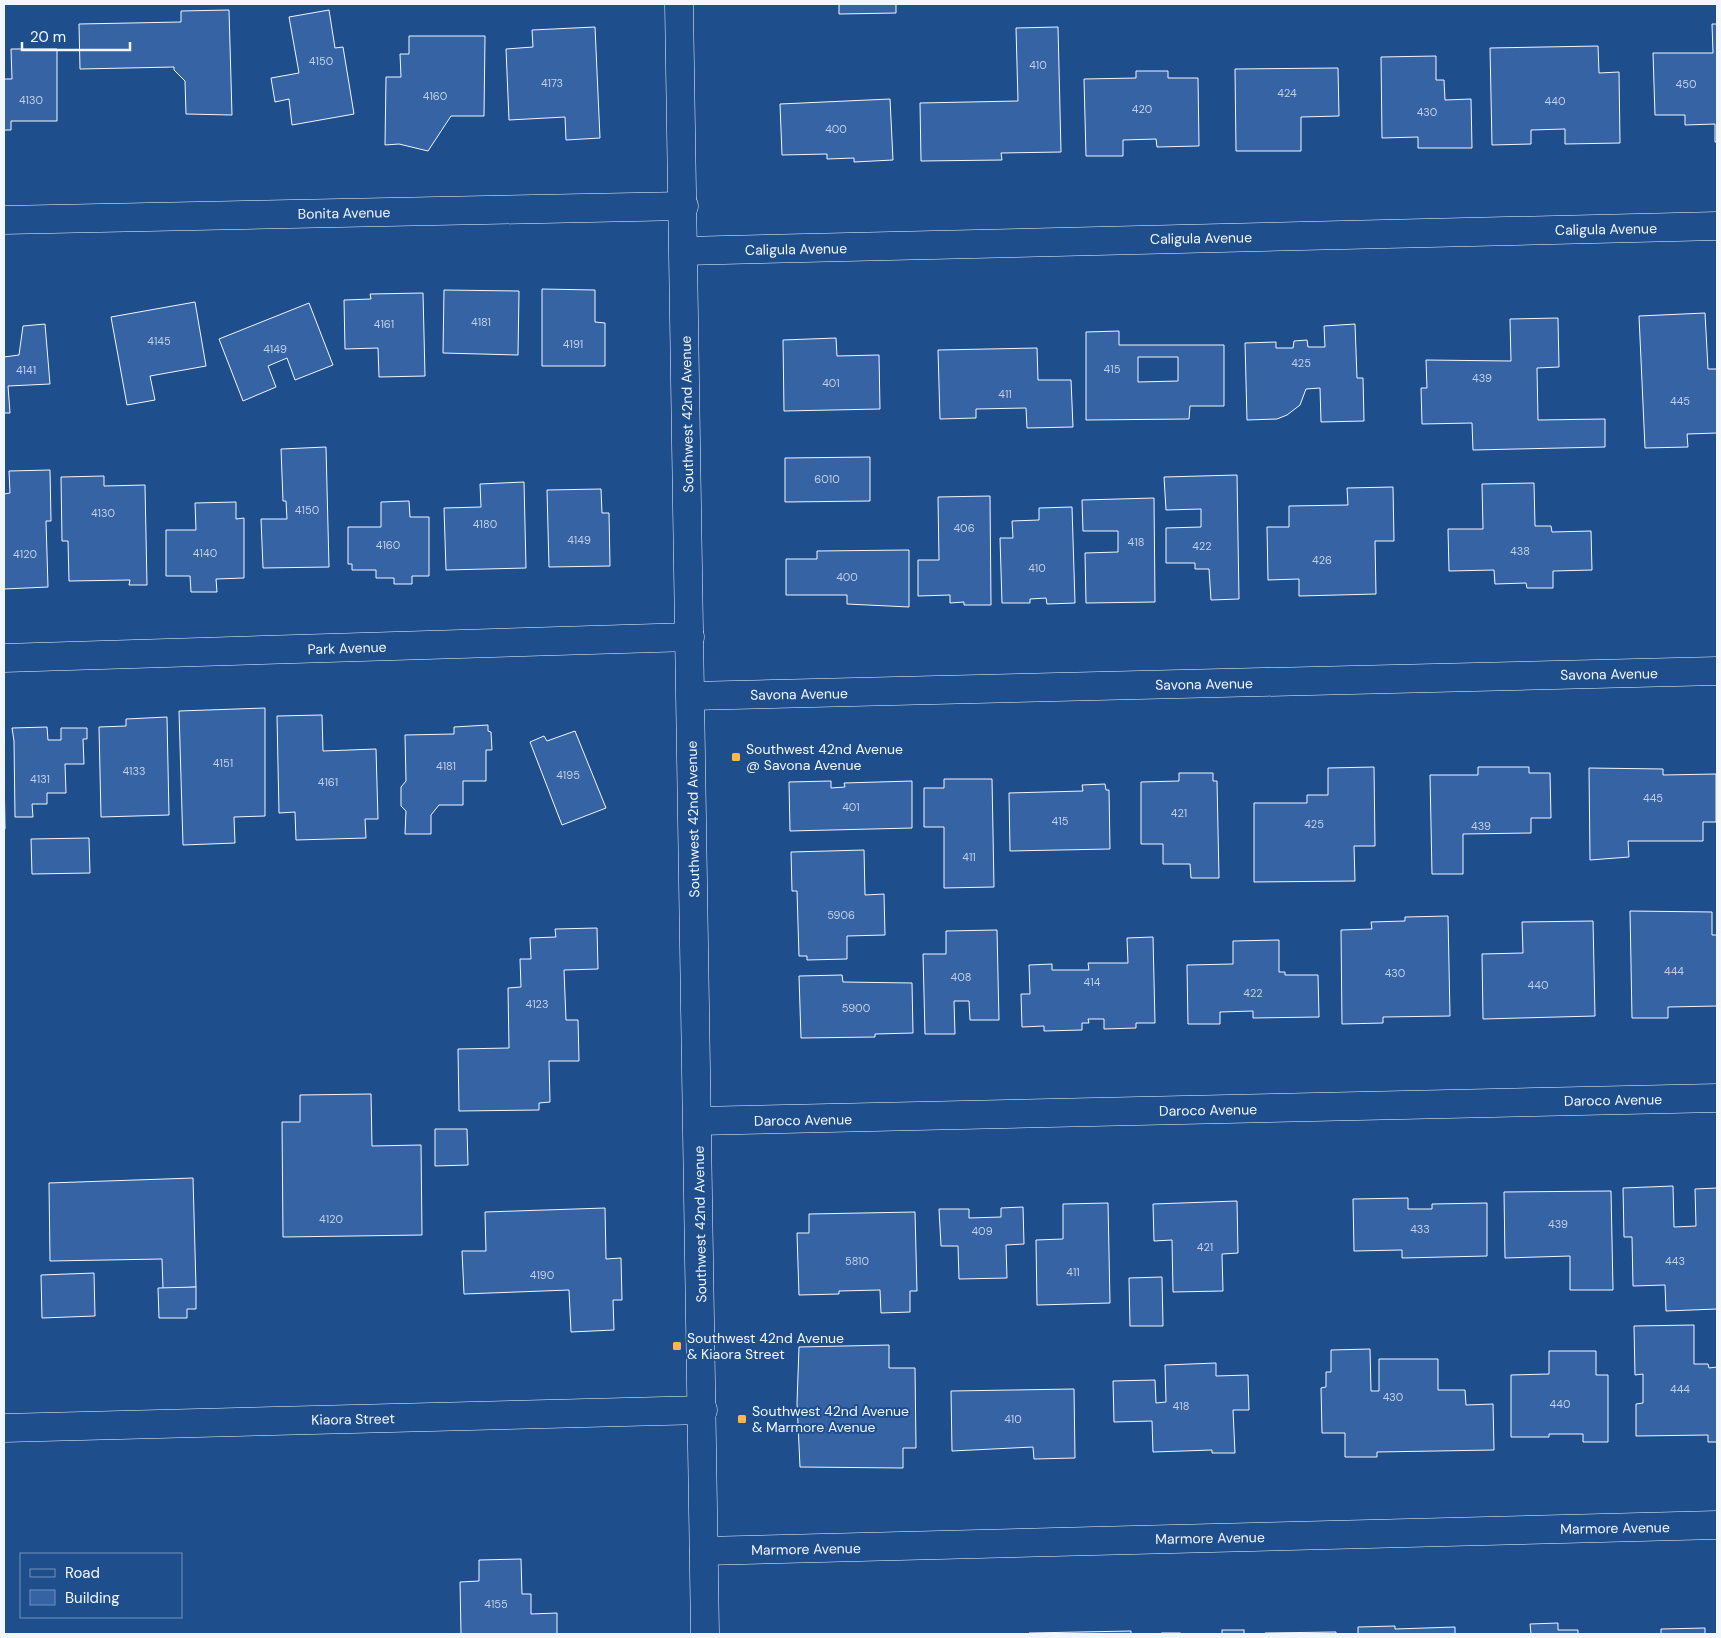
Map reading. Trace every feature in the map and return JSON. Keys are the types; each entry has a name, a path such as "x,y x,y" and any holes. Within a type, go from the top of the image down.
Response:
{"street":[{"name":"Southwest 42nd Avenue","path":"679,4 692,696 705,1634"},
{"name":"Bonita Avenue","path":"4,220 684,206"},
{"name":"Caligula Avenue","path":"684,251 1717,226"},
{"name":"Park Avenue","path":"4,658 690,637"},
{"name":"Savona Avenue","path":"692,696 1717,671"},
{"name":"Daroco Avenue","path":"698,1121 1717,1098"},
{"name":"Kiaora Street","path":"4,1428 703,1410"},
{"name":"Marmore Avenue","path":"704,1551 1717,1525"}],"building":[{"path":"839,4 896,4 896,13 839,14"},
{"path":"229,10 232,115 186,114 185,81 174,70 174,67 80,69 79,24 181,22 181,11"},
{"path":"329,10 335,48 343,47 354,114 292,125 289,99 275,102 271,78 299,73 289,17"},
{"path":"1712,24 1717,24 1717,142 1715,142 1715,124 1685,125 1685,115 1655,115 1653,53 1713,53"},
{"path":"595,27 600,138 566,140 565,117 509,120 506,49 533,47 532,30"},
{"path":"1058,27 1061,152 1001,153 1002,160 921,161 920,103 1018,101 1016,28"},
{"path":"409,36 485,36 484,116 451,116 428,151 399,144 385,145 386,77 401,77 400,54 409,54"},
{"path":"1598,46 1599,73 1619,72 1620,143 1565,144 1565,129 1531,130 1531,144 1492,145 1490,48"},
{"path":"11,49 57,49 57,121 11,121 11,130 4,130 4,79 12,79"},
{"path":"1436,56 1436,80 1444,80 1445,100 1471,99 1472,148 1418,148 1418,137 1382,138 1381,57"},
{"path":"1338,68 1339,116 1301,117 1301,151 1236,151 1235,69"},
{"path":"1136,71 1168,71 1168,78 1198,78 1199,146 1157,147 1156,139 1123,140 1123,156 1086,156 1084,79 1136,78"},
{"path":"890,99 893,160 854,162 854,158 827,159 827,154 782,155 780,104"},
{"path":"542,289 595,290 595,322 605,323 605,366 542,366"},
{"path":"444,290 519,291 518,355 443,353"},
{"path":"423,293 425,376 379,377 378,348 345,349 344,300 371,299 370,294"},
{"path":"195,302 206,366 150,376 155,400 127,405 111,317"},
{"path":"309,303 333,365 295,380 287,358 268,366 276,387 243,401 219,339"},
{"path":"1705,313 1708,369 1717,369 1717,433 1687,434 1688,447 1645,448 1639,316"},
{"path":"1558,318 1559,367 1537,368 1538,420 1605,419 1605,447 1473,450 1472,423 1422,424 1421,388 1427,388 1426,360 1511,361 1510,319"},
{"path":"45,324 50,384 8,386 10,413 4,413 4,357 19,355 23,326"},
{"path":"1355,324 1357,378 1363,378 1364,421 1321,422 1320,388 1306,389 1300,405 1287,415 1277,419 1247,420 1245,343 1276,342 1276,348 1293,348 1294,341 1307,340 1308,347 1325,347 1324,326"},
{"path":"1119,331 1119,345 1224,345 1224,406 1190,406 1189,419 1086,420 1086,332","holes":["1138,357 1178,357 1178,381 1138,382"]},
{"path":"836,338 837,356 879,355 880,409 784,411 783,340"},
{"path":"1037,348 1038,380 1071,380 1073,427 1027,428 1026,408 976,409 976,418 940,419 938,350"},
{"path":"326,447 329,567 263,568 261,519 287,519 286,501 283,501 281,449"},
{"path":"870,457 870,501 785,502 785,458"},
{"path":"50,470 51,521 46,521 48,587 4,589 4,494 10,493 9,471"},
{"path":"1237,475 1239,599 1211,600 1209,569 1195,569 1195,563 1166,563 1166,528 1201,527 1201,509 1166,510 1164,477"},
{"path":"104,476 104,486 145,485 147,585 129,585 130,580 69,581 68,541 62,541 61,477"},
{"path":"524,482 526,568 446,570 444,508 481,507 480,484"},
{"path":"1534,483 1535,526 1551,526 1552,532 1591,531 1592,570 1553,571 1553,588 1527,588 1526,583 1495,584 1494,570 1449,571 1448,529 1483,529 1482,484"},
{"path":"1393,487 1394,541 1375,541 1376,594 1299,596 1299,579 1268,580 1267,527 1289,527 1289,506 1348,505 1347,488"},
{"path":"601,489 602,513 609,513 610,566 549,567 547,490"},
{"path":"990,496 991,605 964,605 964,602 950,603 950,595 918,596 918,560 939,560 938,497"},
{"path":"1154,498 1155,602 1086,603 1085,553 1118,552 1118,531 1083,531 1082,500"},
{"path":"409,501 410,517 429,517 429,576 412,576 412,584 394,584 394,578 376,578 376,570 352,570 352,564 348,564 348,527 381,527 381,502"},
{"path":"236,502 236,519 244,518 244,578 216,579 217,592 191,592 190,576 166,576 166,530 196,530 195,503"},
{"path":"1072,507 1075,603 1047,604 1046,598 1030,599 1030,603 1002,603 1000,538 1013,538 1012,521 1039,520 1039,508"},
{"path":"909,550 909,607 847,604 847,595 786,595 786,559 817,559 817,551"},
{"path":"265,708 265,816 234,817 235,843 183,845 179,711"},
{"path":"322,715 323,751 376,749 378,819 365,819 366,838 296,840 295,812 279,813 277,716"},
{"path":"167,717 169,815 101,817 99,727 126,726 126,719"},
{"path":"488,725 488,731 491,732 492,750 486,750 486,781 463,781 463,805 439,805 431,815 431,834 405,834 406,811 401,806 401,787 406,781 405,735 454,734 454,727"},
{"path":"47,727 48,740 61,740 61,728 87,728 87,739 83,739 84,764 65,764 66,793 47,793 47,804 32,804 33,817 15,817 14,741 12,728"},
{"path":"575,731 606,808 562,825 530,742 544,736 547,741"},
{"path":"1374,767 1375,846 1354,846 1355,881 1254,882 1254,803 1307,803 1307,795 1328,795 1328,768"},
{"path":"1478,767 1529,767 1529,773 1550,773 1551,818 1531,818 1531,833 1463,834 1463,874 1432,874 1430,775 1478,775"},
{"path":"1589,768 1663,769 1663,775 1716,774 1716,822 1703,822 1703,841 1628,841 1629,857 1590,860"},
{"path":"4,770 5,829 4,830"},
{"path":"1179,773 1213,773 1213,781 1217,781 1219,878 1191,878 1190,864 1163,864 1163,844 1141,844 1141,782 1179,781"},
{"path":"944,779 992,779 994,887 944,888 944,827 924,827 924,788 944,788"},
{"path":"831,781 831,788 845,787 844,783 912,781 912,828 790,831 789,782"},
{"path":"1105,784 1106,790 1109,790 1110,849 1010,851 1009,793 1083,791 1082,785"},
{"path":"89,838 90,873 32,874 31,839"},
{"path":"864,850 865,895 884,894 885,935 847,936 847,959 807,960 807,956 799,956 797,891 792,891 791,852"},
{"path":"1630,911 1712,912 1712,935 1717,935 1717,1006 1668,1007 1668,1018 1632,1018"},
{"path":"1448,916 1450,1016 1383,1017 1383,1023 1342,1024 1341,930 1372,929 1371,922 1405,921 1405,917"},
{"path":"1593,921 1595,1016 1483,1019 1482,954 1523,953 1522,922"},
{"path":"597,928 598,969 564,970 566,1020 578,1020 579,1061 549,1061 550,1102 539,1103 539,1110 459,1111 458,1049 509,1048 508,988 521,987 520,959 531,959 530,938 556,937 555,929"},
{"path":"997,930 999,1020 970,1020 969,1001 954,1001 955,1034 925,1034 923,954 946,954 946,931"},
{"path":"1153,937 1155,1023 1136,1023 1136,1028 1104,1029 1104,1019 1088,1019 1089,1023 1082,1023 1082,1030 1044,1031 1044,1026 1022,1027 1021,994 1030,994 1029,965 1052,964 1052,970 1089,970 1088,963 1128,963 1127,938"},
{"path":"1279,940 1279,972 1285,972 1285,975 1318,975 1319,1017 1253,1018 1253,1011 1220,1012 1220,1024 1188,1024 1187,965 1233,964 1233,941"},
{"path":"842,975 843,982 912,983 913,1033 875,1034 875,1037 801,1038 799,976"},
{"path":"371,1094 372,1146 421,1145 422,1235 283,1237 282,1122 300,1122 300,1095"},
{"path":"435,1129 467,1129 468,1165 435,1166"},
{"path":"193,1178 196,1287 163,1289 162,1259 50,1261 49,1183"},
{"path":"1673,1186 1674,1227 1696,1226 1695,1189 1717,1188 1717,1309 1666,1311 1665,1285 1633,1286 1632,1237 1624,1237 1623,1188"},
{"path":"1611,1191 1613,1290 1570,1290 1570,1256 1505,1258 1504,1192"},
{"path":"1408,1198 1408,1209 1432,1209 1432,1204 1487,1203 1487,1256 1402,1258 1402,1250 1354,1251 1353,1199"},
{"path":"1237,1201 1238,1253 1222,1254 1223,1291 1173,1292 1172,1240 1154,1241 1153,1204"},
{"path":"1108,1203 1110,1303 1037,1305 1036,1240 1063,1239 1063,1204"},
{"path":"1023,1207 1024,1244 1006,1245 1007,1278 959,1279 958,1246 941,1246 939,1209 969,1209 969,1218 1001,1217 1001,1208"},
{"path":"605,1208 606,1259 621,1258 622,1300 613,1300 614,1330 571,1332 569,1290 464,1294 462,1251 486,1251 485,1212"},
{"path":"915,1212 917,1291 910,1291 910,1312 881,1313 880,1290 839,1291 839,1294 799,1295 797,1233 809,1233 809,1214"},
{"path":"94,1273 95,1316 42,1318 41,1275"},
{"path":"1162,1277 1163,1326 1130,1326 1129,1278"},
{"path":"196,1287 196,1309 187,1309 187,1318 159,1318 158,1288"},
{"path":"1694,1325 1694,1364 1708,1364 1709,1368 1717,1367 1717,1442 1708,1442 1708,1435 1636,1436 1636,1404 1643,1403 1643,1374 1635,1375 1634,1326"},
{"path":"889,1345 889,1368 915,1368 916,1448 903,1448 903,1468 800,1467 797,1403 799,1347"},
{"path":"1370,1349 1371,1391 1379,1391 1379,1359 1438,1359 1438,1390 1465,1390 1466,1405 1493,1404 1494,1450 1377,1452 1377,1457 1345,1457 1345,1433 1322,1433 1321,1388 1326,1387 1326,1372 1331,1372 1331,1350"},
{"path":"1549,1351 1596,1351 1596,1375 1608,1375 1608,1442 1583,1442 1583,1434 1549,1434 1549,1437 1511,1437 1511,1375 1549,1374"},
{"path":"1216,1363 1216,1376 1248,1375 1249,1410 1233,1410 1235,1453 1212,1453 1212,1450 1153,1452 1152,1421 1114,1422 1113,1381 1155,1380 1156,1403 1166,1402 1165,1365"},
{"path":"1074,1389 1075,1458 1034,1459 1033,1447 952,1451 951,1391"},
{"path":"521,1559 522,1594 531,1594 531,1614 557,1613 557,1634 461,1634 460,1582 479,1581 479,1560"},
{"path":"1558,1623 1558,1630 1578,1630 1578,1634 1531,1634 1530,1624"},
{"path":"1395,1626 1395,1629 1455,1627 1455,1634 1358,1634 1358,1627"},
{"path":"1705,1628 1705,1634 1661,1634 1661,1629"},
{"path":"1222,1630 1244,1630 1244,1634 1222,1634"},
{"path":"1131,1631 1131,1634 1029,1634 1029,1633"},
{"path":"1336,1632 1336,1634 1265,1634 1265,1633"},
{"path":"1180,1633 1180,1634 1162,1634"}],"place":[{"name":"Southwest 42nd Avenue @ Savona Avenue","path":"736,757"},
{"name":"Southwest 42nd Avenue & Kiaora Street","path":"677,1346"},
{"name":"Southwest 42nd Avenue & Marmore Avenue","path":"742,1419"}]}
